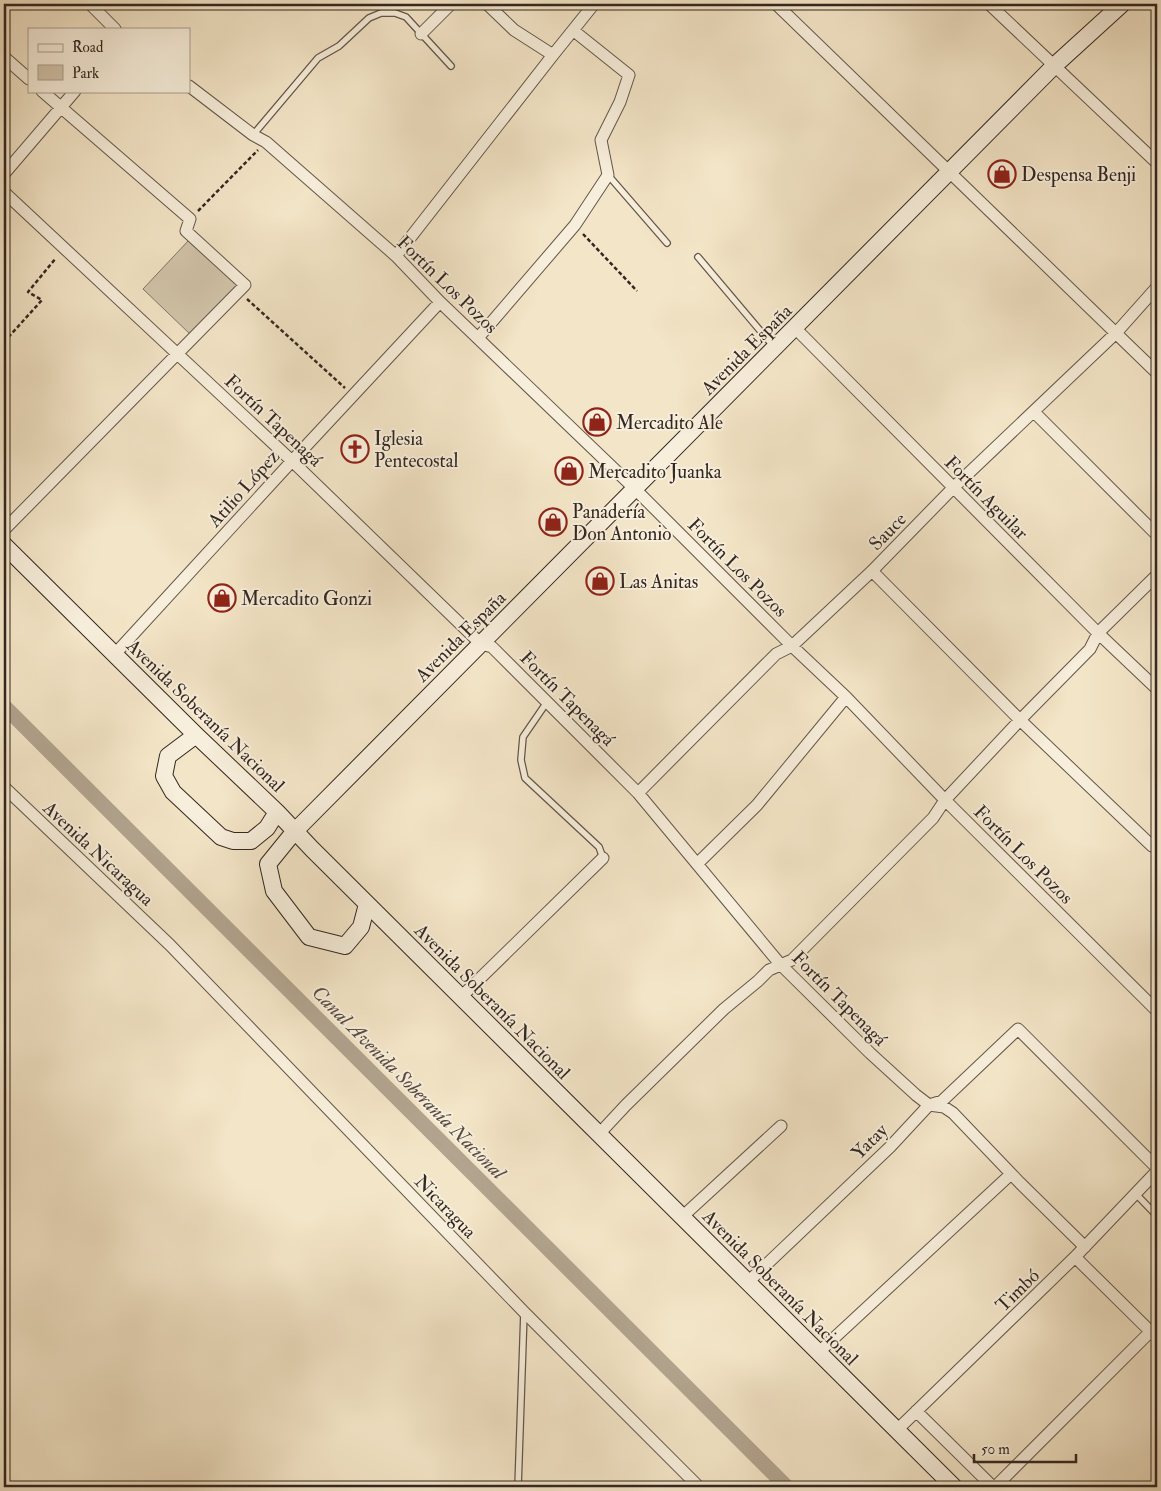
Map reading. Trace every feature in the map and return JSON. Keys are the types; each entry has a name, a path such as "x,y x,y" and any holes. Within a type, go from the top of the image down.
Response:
{"main road":[{"name":"Avenida España","path":"367,904 361,927 345,946 308,937 274,891 268,864 294,832 1054,66 1122,4"},
{"name":"Avenida Soberanía Nacional","path":"4,544 196,735 277,812 294,832 954,1487"},
{"path":"196,735 168,756 164,776 173,792 221,837 233,841 251,842 267,828 277,812"}],"street":[{"path":"90,4 114,28"},
{"path":"421,34 451,4"},
{"path":"487,4 514,30 553,54"},
{"path":"396,256 594,4"},
{"path":"776,4 1157,373"},
{"path":"989,4 1157,163"},
{"path":"478,338 575,225 608,175 601,140 620,102 630,75 574,31"},
{"path":"4,57 28,78"},
{"name":"Fortín Los Pozos","path":"190,87 253,135 266,142 396,256 440,302 635,489 792,646 846,697 945,800 1157,1011"},
{"path":"4,530 244,285 186,231 190,219 43,92"},
{"path":"4,174 74,92"},
{"name":"Fortín Tapenagá","path":"4,192 63,249 292,460 481,644 492,647 638,793 780,964 870,1053 929,1105 944,1107 953,1113 1085,1247"},
{"name":"Sauce","path":"638,793 776,654 792,646 872,571 953,488 1116,333 1157,288"},
{"name":"Atilio López","path":"115,654 292,460 440,302"},
{"name":"Fortín Aguilar","path":"795,328 1098,633 1157,689"},
{"path":"1034,412 1157,535"},
{"path":"872,571 1020,720 1152,846 1157,848"},
{"path":"599,1134 724,1009 770,970 792,960 933,818 945,800 1090,649 1098,633 1157,576"},
{"path":"697,864 757,806 846,697"},
{"name":"Avenida Nicaragua","path":"4,787 170,945"},
{"path":"461,997 603,858"},
{"name":"Nicaragua","path":"170,945 524,1312 699,1487"},
{"name":"Yatay","path":"748,1282 890,1146 929,1105 942,1101 1018,1029 1157,1169"},
{"path":"682,1217 781,1126"},
{"name":"Timbó","path":"897,1430 1085,1247 1136,1194 1157,1169"},
{"path":"819,1352 1011,1174"},
{"path":"916,1412 994,1487 1154,1334 1075,1257"}],"lane":[{"path":"253,135 318,58 339,46 369,18 381,13 395,13 406,17 451,66"},
{"path":"608,175 667,243"},
{"path":"698,257 775,348"},
{"path":"547,702 523,737 521,760 526,778 599,847 603,858"},
{"path":"1136,1194 1157,1216"},
{"path":"518,1487 524,1312"}],"path":[{"path":"190,219 266,142"},
{"path":"575,225 637,290"},
{"path":"4,342 42,300 28,292 63,249"},
{"path":"239,291 353,395"}],"green space":[{"path":"189,240 238,286 191,335 143,289"}],"waterway":[{"name":"Canal Avenida Soberanía Nacional","path":"4,706 787,1487"}],"place":[{"name":"Despensa Benji","path":"1002,174"},
{"name":"Mercadito Ale","path":"597,422"},
{"name":"Iglesia Pentecostal","path":"355,449"},
{"name":"Mercadito Juanka","path":"569,471"},
{"name":"Panadería Don Antonio","path":"553,522"},
{"name":"Las Anitas","path":"600,581"},
{"name":"Mercadito Gonzi","path":"222,598"}]}
